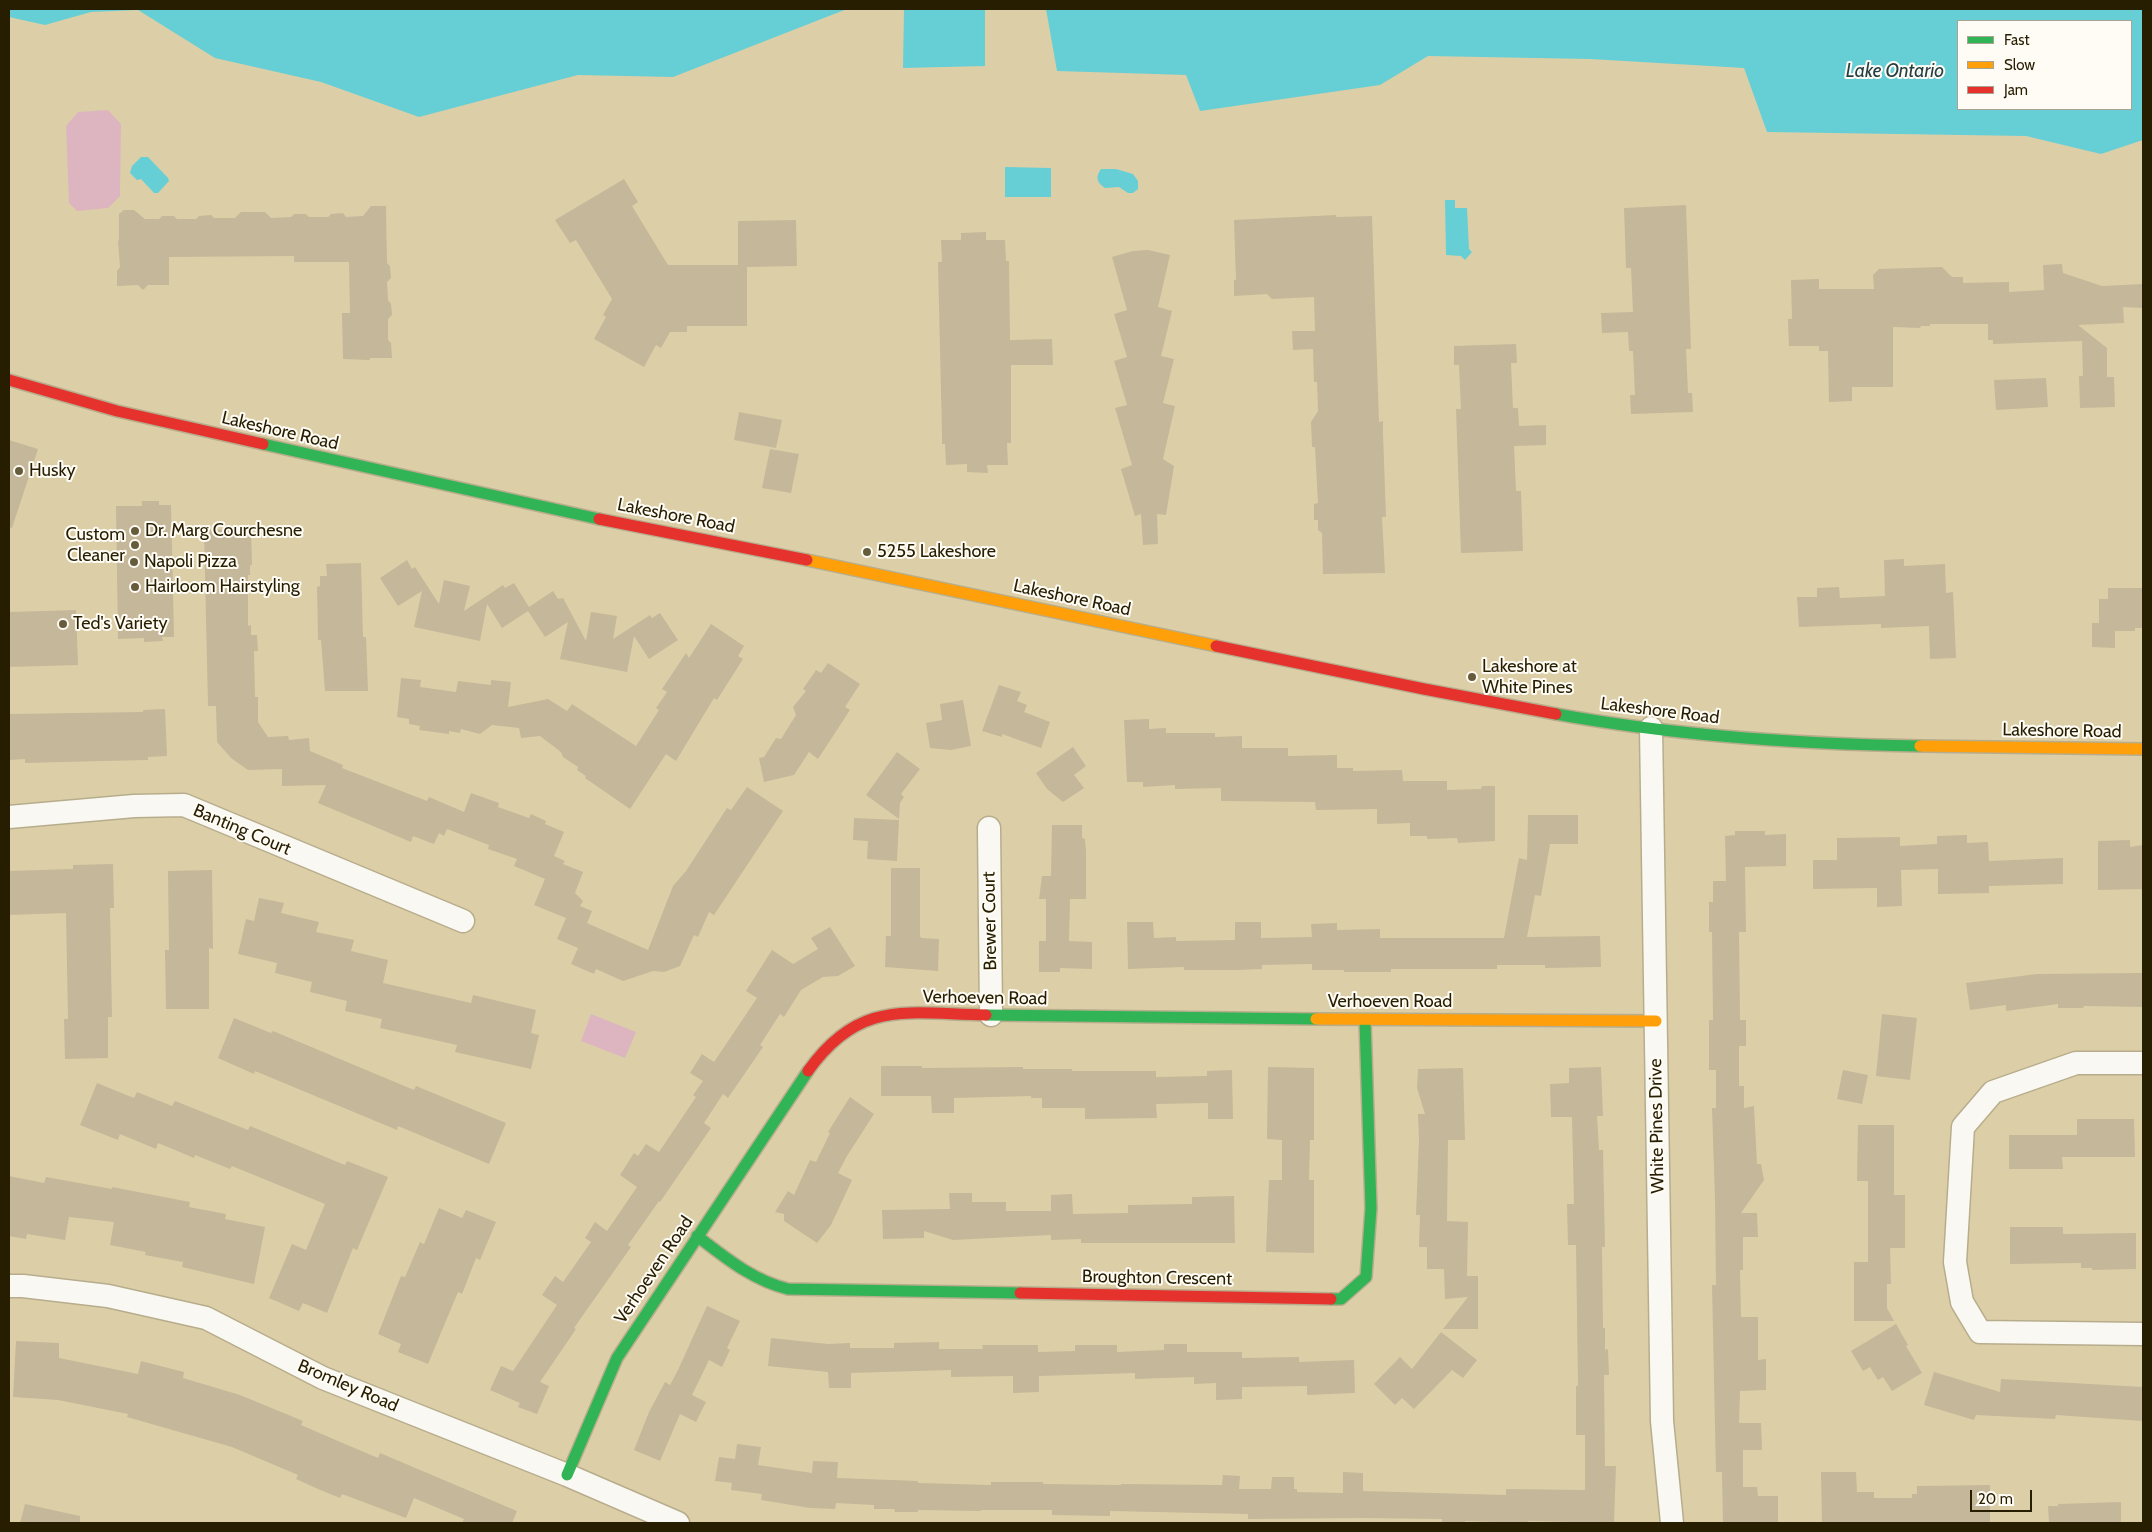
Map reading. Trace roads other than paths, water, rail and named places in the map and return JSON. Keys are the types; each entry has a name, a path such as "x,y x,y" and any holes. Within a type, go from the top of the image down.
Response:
{"street":[{"name":"Lakeshore Road","path":"9,380 117,411 562,512 802,558 1508,706 1651,728 1821,744 2143,749"},
{"name":"White Pines Drive","path":"1651,728 1662,1421 1672,1523"},
{"name":"Banting Court","path":"9,816 134,806 184,805 463,921"},
{"name":"Brewer Court","path":"989,828 991,1015"},
{"name":"Verhoeven Road","path":"567,1475 617,1358 697,1236 809,1069 832,1040 859,1023 873,1017 892,1014 1365,1020 1656,1021"},
{"name":"Broughton Crescent","path":"697,1236 758,1280 771,1286 788,1289 1341,1299 1366,1277 1371,1208 1365,1020"},
{"path":"2143,1063 2076,1063 1993,1092 1963,1127 1955,1262 1962,1302 1980,1332 2143,1334"},
{"name":"Bromley Road","path":"9,1286 108,1296 206,1318 323,1378 567,1475 678,1523"}],"water":[{"path":"9,9 847,9 673,77 578,75 419,117 321,82 215,58 138,10 91,12 45,25 9,17"},
{"path":"904,9 985,9 985,66 903,68"},
{"name":"Lake Ontario","path":"1046,9 2143,9 2143,140 2101,154 2026,136 1767,132 1744,68 1590,59 1428,56 1380,85 1200,111 1186,75 1057,71"},
{"path":"141,157 148,157 168,178 169,181 158,193 154,193 141,179 137,180 130,173 132,166"},
{"path":"1005,167 1051,168 1051,197 1005,197"},
{"path":"1101,169 1116,169 1133,174 1138,181 1138,189 1133,193 1128,193 1119,187 1105,188 1098,180"},
{"path":"1445,200 1455,200 1455,208 1467,208 1469,249 1472,252 1465,260 1461,256 1446,255"}],"place":[{"name":"Husky","path":"19,471"},
{"name":"Dr. Marg Courchesne","path":"135,531"},
{"name":"Custom Cleaner","path":"135,545"},
{"name":"5255 Lakeshore","path":"867,552"},
{"name":"Napoli Pizza","path":"134,562"},
{"name":"Hairloom Hairstyling","path":"135,587"},
{"name":"Ted's Variety","path":"63,624"},
{"name":"Lakeshore at White Pines","path":"1472,677"}]}
